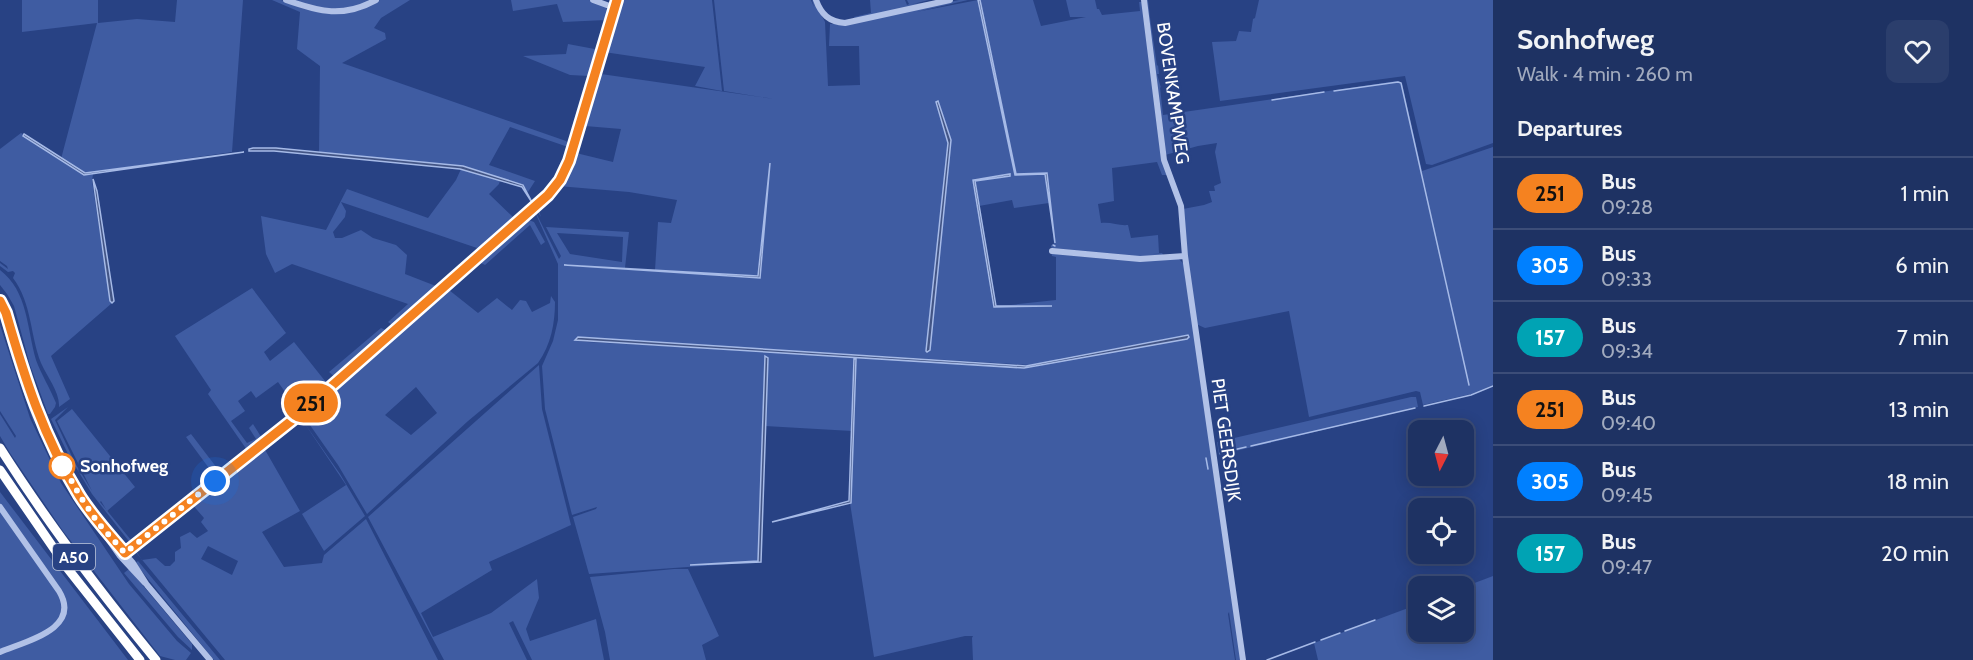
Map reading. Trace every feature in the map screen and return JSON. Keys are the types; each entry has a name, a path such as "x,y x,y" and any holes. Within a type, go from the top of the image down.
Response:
{"highway":[{"name":"A50","path":"0,448 65,545 156,660"},
{"name":"A50","path":"0,470 68,569 140,660"}],"street":[{"path":"286,0 328,12 341,13 353,11 376,0"},
{"path":"593,0 615,8"},
{"path":"122,555 300,414 548,195 560,180 569,161 617,0"},
{"path":"816,0 829,19 839,22 850,22 950,0"},
{"name":"BOVENKAMPWEG","path":"1144,0 1164,160 1181,206 1183,224"},
{"name":"PIET GEERSDIJK","path":"1183,224 1185,256 1243,660"},
{"path":"1052,251 1140,259 1185,256"},
{"path":"0,301 6,313 35,409 50,442 80,496 101,530 210,660"},
{"path":"0,507 59,591 64,606 63,617 55,628 0,652"}],"shaded area":[{"path":"22,0 98,0 98,23 137,19 175,22 177,0 243,0 232,152 87,173 61,159 97,23 22,32"},
{"path":"272,0 281,0 301,7 339,14 358,11 380,0 410,0 381,18 374,28 385,33 386,39 342,63 566,141 571,147 558,176 568,147 510,127 489,165 535,181 528,192 523,185 463,166 319,152 320,66 297,49 300,12"},
{"path":"290,0 373,0 351,8 331,9"},
{"path":"511,0 589,0 606,7 609,17 602,44 599,44 606,20 563,22 557,4 513,11"},
{"path":"619,0 712,0 722,91 695,86 705,67 604,52"},
{"path":"714,0 811,0 814,7 812,0 814,0 825,22 828,86 860,85 859,46 829,46 830,24 849,24 959,0 968,0 916,12 978,0 1015,175 1045,174 1049,203 1014,208 1012,200 979,206 975,180 1011,175 974,179 994,307 1052,305 1001,306 1056,300 1056,257 1052,256 1051,252 1179,259 1185,265 1241,660 1236,660 1229,612 1235,660 973,660 973,636 874,657 850,503 855,358 852,431 765,426 768,358 765,356 758,562 589,574 573,517 597,507 572,515 545,409 542,366 553,341 558,320 558,264 535,212 554,191 557,192 539,211 541,217 538,212 536,213 559,259 561,256 546,227 629,232 625,268 564,265 760,278 766,203 758,276 655,270 658,222 671,223 677,200 629,192 558,186 578,138 580,138 576,153 613,162 621,129 585,126 582,134 579,133 602,57 606,56 601,74 774,99 724,91","holes":["938,101 951,140 930,350 926,350 948,143","557,233 623,237 622,262 570,254","1188,335 1189,337 1058,361 1058,359","576,338 1030,365 1024,368 577,341"]},
{"path":"870,0 905,0 907,5 909,4 907,0 929,0 913,4 942,0 855,19 854,17 871,13"},
{"path":"978,0 980,0 1016,174 1047,173 1055,243 1045,174 1015,175"},
{"path":"980,0 1033,0 1041,26 1086,17 1070,17 1066,0 1095,0 1097,9 1102,15 1140,11 1139,2 1142,2 1167,175 1162,175 1157,162 1112,168 1114,201 1098,204 1101,223 1128,225 1131,238 1158,235 1159,253 1153,254 1162,253 1164,256 1156,258 1054,250 1051,247 1051,245 1056,246 1054,245 1047,173 1016,174"},
{"path":"1146,0 1148,0 1158,65 1159,74 1157,74 1161,88 1163,115 1397,81 1402,83 1422,171 1493,147 1493,385 1471,394 1423,405 1420,392 1416,391 1309,417 1289,311 1205,328 1196,324 1183,209 1212,202 1209,191 1215,191 1214,186 1221,183 1215,152 1217,143 1165,155"},
{"path":"1259,0 1493,0 1493,143 1432,165 1426,164 1405,76 1220,101 1212,42 1236,41 1239,31 1251,32"},
{"path":"568,44 600,50 586,97 583,97 589,76 570,75 523,56 566,54"},
{"path":"938,101 951,140 930,350 927,352 948,143 936,102"},
{"path":"21,133 87,175 93,174 92,181 112,303 51,356 70,399 59,407 55,390 37,352 24,298 13,278 15,273 8,272 0,266 0,263 8,269 0,261 0,149"},
{"path":"24,134 85,173 244,152 84,175 23,136"},
{"path":"253,148 276,148 463,166 523,185 533,204 522,187 460,169 274,151 249,151"},
{"path":"770,163 760,278 564,265 758,276"},
{"path":"461,169 500,180 489,194 515,219 515,223 472,261 470,260 513,221 482,247 477,248 341,202 346,211 345,217 333,232 335,238 342,238 361,230 373,238 396,245 407,255 405,274 441,288 395,327 388,322 408,304 292,264 275,273 266,254 261,216 326,230 347,189 428,218 456,180"},
{"path":"1010,174 1010,176 975,181 996,306 1052,306 994,307 973,180"},
{"path":"93,179 97,191 114,301 112,303 110,301"},
{"path":"526,219 534,222 545,242 541,245 530,225 485,265 477,261"},
{"path":"474,264 477,266 471,269 407,326 449,290 478,313 497,298 512,310 520,300 526,301 532,312 550,303 551,296 555,302 551,334 538,363 468,421 367,514 304,413 369,356 374,355 375,351","holes":["416,387 437,413 411,435 385,415"]},
{"path":"0,270 16,289 25,311 36,360 56,403 50,414 48,414 30,365 14,306 0,285"},
{"path":"252,288 286,333 264,352 270,361 294,342 329,386 268,437 266,435 298,410 278,382 256,398 251,391 238,401 245,411 231,421 247,443 256,439 249,428 253,424 263,440 212,481 211,478 214,475 186,437 191,434 220,472 247,450 208,394 211,390 175,336"},
{"path":"0,309 31,406 35,426 12,358 0,317"},
{"path":"0,325 30,418 61,483 129,584 177,641 191,653 186,660 160,656 63,531 0,436 0,414 15,438 16,436 0,411"},
{"path":"381,328 389,333 334,381 335,377 329,372"},
{"path":"1188,335 1187,339 1024,368 575,340 578,337 1026,366"},
{"path":"765,356 768,358 761,562 690,565 758,561"},
{"path":"854,359 856,359 851,503 772,522 849,501"},
{"path":"539,365 542,409 571,525 489,562 492,570 421,613 433,637 491,613 537,579 539,598 526,629 530,641 596,619 604,660 532,660 513,621 509,623 527,660 444,660 368,517"},
{"path":"1416,397 1418,407 1219,455 1217,442"},
{"path":"68,407 55,420 75,463 92,491 57,421 72,409 135,487 107,511 131,540 150,526 152,528 131,544 92,494 69,456 51,419"},
{"path":"297,419 299,420 284,432 284,429"},
{"path":"303,421 340,474 365,516 324,551 302,514 346,485"},
{"path":"278,434 281,435 264,448 300,511 262,532 284,567 322,563 324,555 366,519 438,660 225,660 142,560 156,558 165,566 170,566 175,561 175,552 181,548 180,537 190,532 197,538 208,531 201,522 204,518 191,503 233,472","holes":["208,546 238,561 232,575 201,559"]},
{"path":"0,492 128,660 0,660"},
{"path":"138,561 220,660 214,660 135,563"},
{"path":"129,569 192,644 192,650 178,637 124,573"},
{"path":"688,569 719,636 702,645 706,660 610,660 590,577"},
{"path":"1493,576 1493,660 1318,660 1314,643 1408,608 1408,642 1474,642 1474,583"}],"waterway":[{"path":"1334,91 1401,83 1469,385"},
{"path":"1272,100 1324,92"},
{"path":"1424,406 1471,395 1493,386"},
{"path":"1251,446 1415,408"},
{"path":"1220,453 1246,447"},
{"path":"1206,458 1208,469"},
{"path":"1345,631 1375,620"},
{"path":"1321,640 1340,633"},
{"path":"1267,660 1315,642"}],"bus line":[{"name":"251","path":"0,301 6,313 35,409 50,442 98,523 125,553 300,414 548,195 560,180 569,161 617,0"}],"place":[{"name":"Sonhofweg","path":"62,466"}],"route":[{"path":"62,466 62,464 98,523 125,553 215,481"}]}
